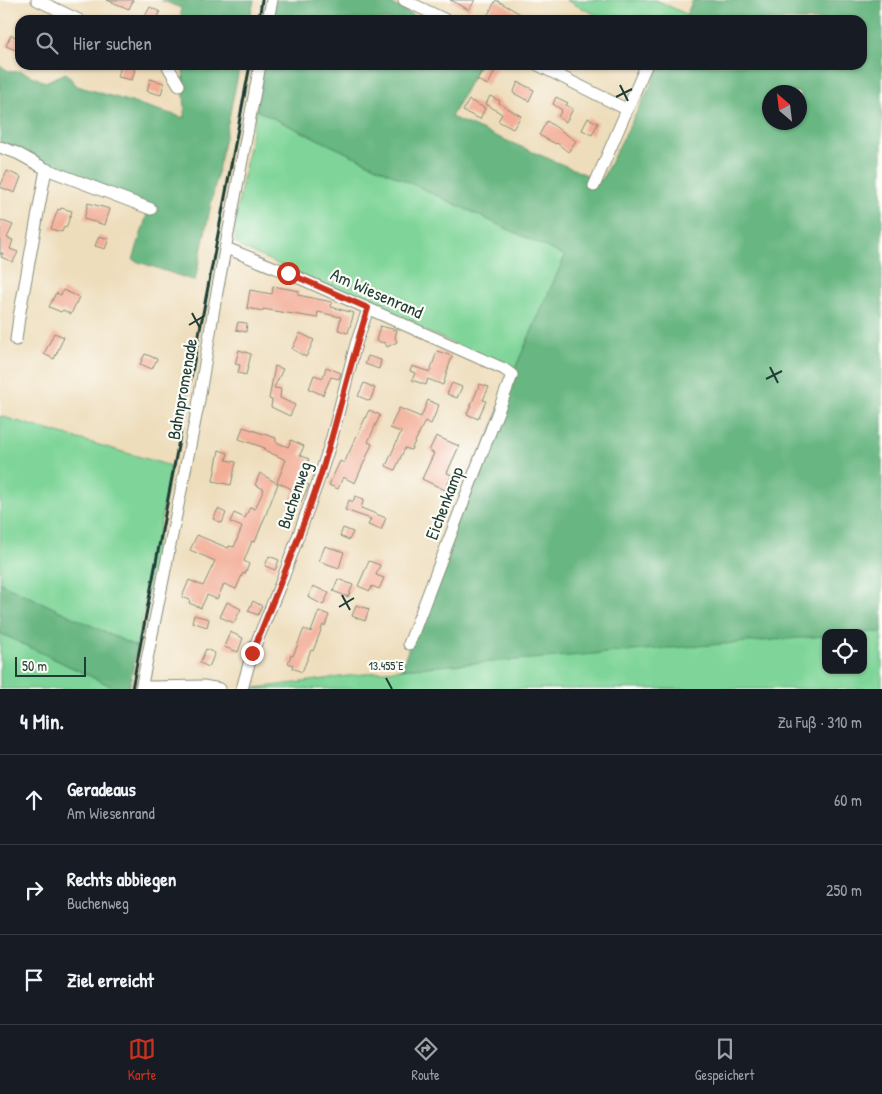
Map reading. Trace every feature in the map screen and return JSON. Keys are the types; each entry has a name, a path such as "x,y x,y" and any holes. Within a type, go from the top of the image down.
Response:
{"street":[{"path":"37,0 69,15"},
{"path":"269,15 272,0"},
{"path":"404,0 436,15"},
{"path":"170,70 179,85"},
{"name":"Bahnpromenade","path":"141,687 198,406 214,308 259,70"},
{"path":"548,70 626,109"},
{"path":"594,186 644,70"},
{"path":"0,147 17,153 46,169 151,209"},
{"path":"16,340 46,169"},
{"name":"Am Wiesenrand","path":"226,248 368,308 504,369 512,375"},
{"name":"Buchenweg","path":"242,689 252,653 283,578 320,476 356,344 368,308"},
{"name":"Eichenkamp","path":"409,644 512,375"},
{"path":"141,687 203,686 220,689"}],"green space":[{"path":"161,0 254,0 251,15 181,15 181,8"},
{"path":"276,0 384,0 413,15 273,15"},
{"path":"566,0 656,0 686,14 686,15 596,15"},
{"path":"693,0 882,0 882,632 867,632 867,629 822,629 822,636 401,669 512,375 565,256 256,110 263,70 476,70 451,117 601,181 658,70 867,70 867,15 686,15"},
{"path":"0,66 11,72 21,71 45,82 66,73 77,86 185,118 183,70 239,70 195,281 133,260 150,205 48,164 0,142"},
{"path":"256,110 565,256 514,371 242,248 236,242 234,227"},
{"path":"0,416 171,466 137,647 0,583"},
{"path":"0,583 137,647 129,689 117,689 0,633"},
{"path":"882,627 882,689 249,689 401,669 822,632 822,674 867,674 867,629 859,629"},
{"path":"0,633 117,689 0,689"}],"building":[{"path":"107,0 133,0 129,9"},
{"path":"450,0 475,0 469,10"},
{"path":"496,0 522,15 488,15"},
{"path":"150,7 160,12 159,15 146,15"},
{"path":"11,35 15,37 15,50 6,46"},
{"path":"120,70 135,70 132,80 118,77"},
{"path":"482,70 496,70 488,85 477,80"},
{"path":"150,79 164,83 161,95 147,91"},
{"path":"518,82 534,90 529,101 513,93"},
{"path":"490,96 521,116 513,129 498,121 502,114 486,104"},
{"path":"556,97 568,103 566,105 573,109 566,122 558,117 562,110 553,104"},
{"path":"469,100 485,108 480,119 463,111"},
{"path":"588,118 598,123 592,135 582,130"},
{"path":"547,121 576,141 568,152 557,143 539,135"},
{"path":"7,171 21,177 15,193 0,187"},
{"path":"88,203 110,209 105,225 84,219"},
{"path":"61,208 72,211 66,228 64,227 62,232 51,229 58,209 60,210"},
{"path":"0,220 13,225 7,238 13,240 10,249 18,252 13,262 1,257 3,253 0,255"},
{"path":"99,236 109,239 105,249 95,246"},
{"path":"273,286 299,291 298,295 332,302 331,307 354,313 348,333 338,330 341,317 318,312 317,318 247,308 250,290 272,294"},
{"path":"63,290 79,297 71,314 49,307 56,293 61,295"},
{"path":"238,322 247,323 246,332 236,330"},
{"path":"380,326 397,330 395,338 397,342 387,347 385,343 376,341"},
{"path":"54,333 64,337 54,359 44,354"},
{"path":"300,333 314,340 306,357 292,349"},
{"path":"239,350 251,354 246,375 238,373 240,365 235,364"},
{"path":"437,351 452,356 443,385 428,379 426,385 412,380 415,373 410,371 412,366 430,372"},
{"path":"145,354 157,359 152,369 140,364"},
{"path":"368,356 381,360 379,369 365,364"},
{"path":"275,366 283,369 274,388 281,389 280,398 295,405 290,416 271,407 272,400 269,399"},
{"path":"326,367 341,373 339,379 331,377 323,395 309,389 314,375 323,378"},
{"path":"364,383 375,388 370,401 358,396"},
{"path":"452,383 462,387 457,398 447,394"},
{"path":"480,384 489,387 483,400 486,401 478,419 467,414"},
{"path":"428,400 439,405 431,424 425,421 411,450 405,448 395,470 386,466 401,432 390,428 399,408 421,417"},
{"path":"369,410 380,415 368,442 372,444 355,483 343,477 338,489 329,485 340,461 344,463"},
{"path":"243,427 276,438 276,442 288,447 291,440 304,446 300,455 309,459 299,481 309,485 300,504 290,500 294,490 277,482 286,460 264,450 265,448 239,439"},
{"path":"436,436 459,446 447,473 452,475 445,490 422,479 434,453 429,451"},
{"path":"219,450 228,453 226,460 236,462 231,485 213,481"},
{"path":"260,473 278,484 255,542 252,541 244,561 249,564 245,574 243,573 236,589 224,584 217,599 207,595 201,608 189,603 190,600 182,597 189,580 203,586 215,561 190,550 197,535 228,548 229,546 234,547 242,527 230,522 234,513 245,518 250,507 255,509 264,489 255,485"},
{"path":"355,496 364,499 361,508 386,518 381,530 368,525 371,519 345,510 349,500 353,502"},
{"path":"218,509 226,513 222,523 213,519"},
{"path":"343,528 353,532 349,540 340,536"},
{"path":"325,546 344,552 339,568 319,561"},
{"path":"269,556 279,560 275,570 265,566"},
{"path":"369,561 380,565 376,575 384,578 379,589 372,586 370,591 358,586"},
{"path":"338,579 353,585 348,597 333,591"},
{"path":"313,586 329,593 323,605 308,597"},
{"path":"253,601 262,606 258,615 248,611"},
{"path":"227,602 241,609 234,623 220,617"},
{"path":"356,605 369,609 365,621 352,616"},
{"path":"319,611 329,615 302,672 292,668 293,665 288,663 291,655 293,656 304,629 311,632"},
{"path":"194,615 209,619 207,627 192,622"},
{"path":"230,632 243,638 238,652 224,647"},
{"path":"206,649 215,653 209,667 200,663"}],"railway":[{"path":"260,15 262,0"},
{"path":"132,689 249,70"}],"route":[{"path":"252,653 283,578 320,476 356,344 368,308 288,273"}]}
